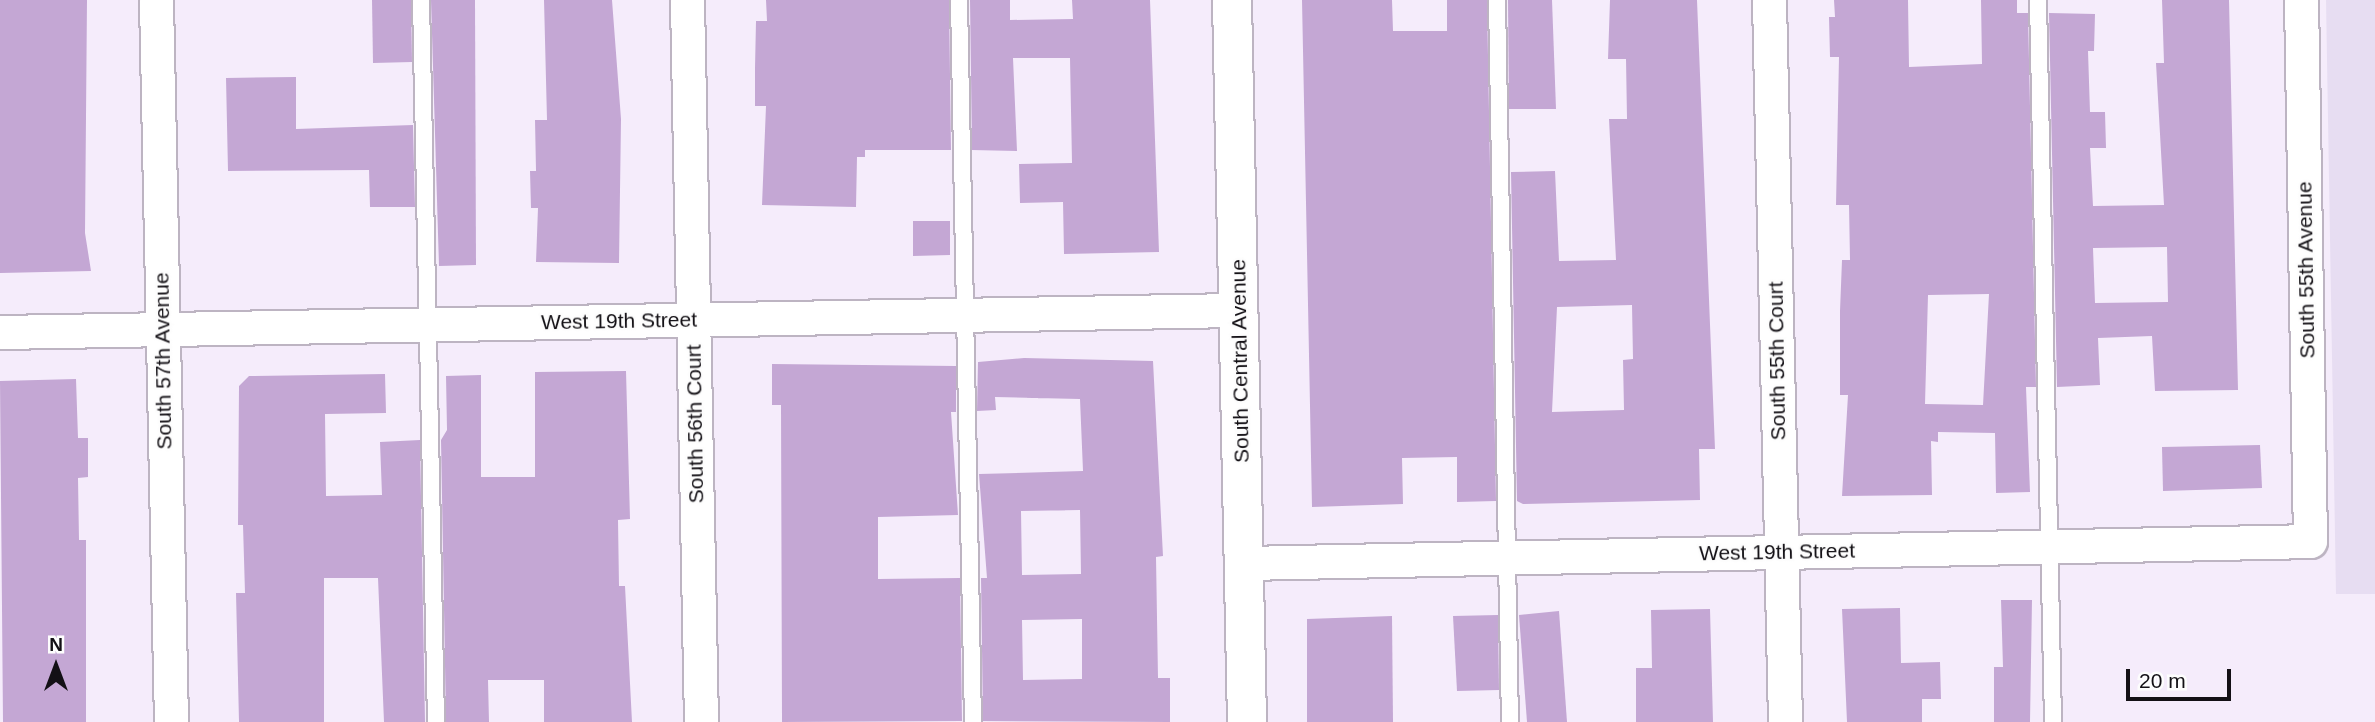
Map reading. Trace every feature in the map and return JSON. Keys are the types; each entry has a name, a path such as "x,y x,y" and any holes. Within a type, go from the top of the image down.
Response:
{"main road":[{"name":"South Central Avenue","path":"1232,0 1247,722"}],"street":[{"name":"South 57th Avenue","path":"156,0 171,722"},
{"name":"South 56th Court","path":"687,0 701,722"},
{"name":"South 55th Court","path":"1769,0 1784,722"},
{"name":"South 55th Avenue","path":"2301,0 2310,541"},
{"name":"West 19th Street","path":"0,332 1238,310"},
{"name":"West 19th Street","path":"1245,563 2310,541"}],"lane":[{"path":"421,0 436,722"},
{"path":"958,0 973,722"},
{"path":"1497,0 1510,722"},
{"path":"2038,0 2053,722"}],"shaded area":[{"path":"2326,0 2375,0 2375,594 2336,594"}],"building":[{"path":"0,0 87,0 85,233 91,271 0,273"},
{"path":"372,0 411,0 412,62 373,63"},
{"path":"431,0 475,0 476,265 439,266"},
{"path":"544,0 612,0 621,119 619,263 536,262 538,208 531,208 530,171 536,171 535,120 547,120"},
{"path":"766,0 949,0 951,150 865,150 865,157 857,157 856,207 762,205 766,106 755,106 755,68 756,21 767,21"},
{"path":"970,0 1010,0 1010,20 1073,19 1072,0 1150,0 1159,252 1064,254 1063,202 1020,203 1019,164 1072,163 1070,58 1013,58 1017,151 972,150"},
{"path":"1302,0 1392,0 1393,31 1447,31 1447,0 1487,0 1496,501 1457,502 1457,457 1402,458 1403,504 1312,507"},
{"path":"1508,0 1552,0 1556,109 1509,109"},
{"path":"1610,0 1697,0 1715,449 1699,449 1700,500 1523,504 1517,501 1511,172 1555,171 1559,261 1616,260 1609,119 1627,119 1626,59 1608,59","holes":["1632,305 1633,359 1623,360 1624,410 1552,412 1557,307"]},
{"path":"1834,0 1908,0 1909,67 1982,64 1981,0 2017,0 2017,13 2028,13 2036,387 2026,387 2030,492 1996,493 1995,433 1938,432 1938,442 1931,441 1932,495 1842,496 1848,395 1840,395 1840,311 1842,260 1850,260 1849,205 1836,205 1839,57 1830,57 1829,17 1835,17","holes":["1989,294 1983,405 1925,404 1928,295"]},
{"path":"2162,0 2229,0 2238,390 2155,391 2152,336 2098,338 2100,385 2057,387 2049,13 2095,14 2094,51 2088,51 2090,112 2105,112 2106,148 2090,148 2093,206 2164,205 2156,63 2164,63","holes":["2167,247 2168,302 2095,303 2093,248"]},
{"path":"296,77 296,129 413,125 415,207 370,207 369,170 228,171 226,78"},
{"path":"913,221 950,221 950,255 913,256"},
{"path":"1024,358 1153,361 1163,556 1156,557 1158,678 1170,678 1170,722 983,721 981,578 987,578 979,474 1083,471 1080,399 995,397 996,410 977,411 978,362","holes":["1080,510 1081,574 1022,575 1021,511","1082,619 1082,679 1023,680 1022,620"]},
{"path":"772,364 956,366 956,412 951,412 958,515 878,517 878,579 960,578 962,721 782,722 781,405 772,405"},
{"path":"626,371 630,519 618,520 619,586 625,586 632,722 544,722 544,680 488,680 489,722 446,722 441,440 447,430 446,376 481,375 481,477 535,477 535,372"},
{"path":"385,374 386,413 325,414 326,496 382,495 380,442 420,440 425,722 384,722 378,578 324,578 324,722 239,722 236,593 245,593 243,525 238,525 239,386 249,376"},
{"path":"76,379 78,438 88,438 88,477 78,478 79,540 86,540 86,722 3,722 0,381"},
{"path":"2260,445 2262,488 2163,491 2162,447"},
{"path":"2001,600 2032,600 2030,722 1994,722 1994,667 2003,667"},
{"path":"1900,608 1901,663 1940,662 1941,699 1922,699 1922,722 1847,722 1842,609"},
{"path":"1710,609 1713,722 1636,722 1636,668 1652,668 1651,610"},
{"path":"1559,611 1567,722 1527,722 1519,615"},
{"path":"1498,615 1499,690 1457,691 1453,616"},
{"path":"1392,616 1393,722 1307,722 1307,619"}]}
